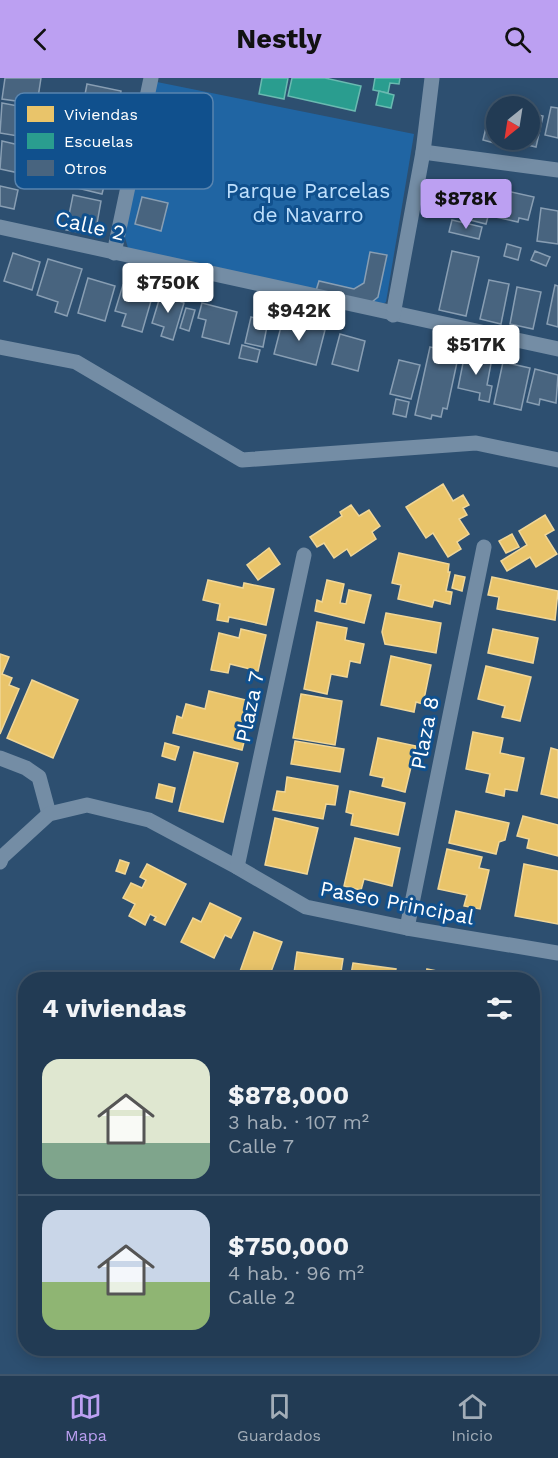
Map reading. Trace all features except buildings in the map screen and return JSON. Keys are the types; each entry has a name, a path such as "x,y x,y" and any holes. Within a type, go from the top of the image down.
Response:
{"street":[{"path":"148,93 151,78"},
{"path":"393,315 423,152 432,78"},
{"path":"423,152 558,170"},
{"path":"114,253 128,189"},
{"name":"Calle 2","path":"0,227 558,350"},
{"path":"0,347 76,362 242,460 476,443 558,460"},
{"name":"Plaza 8","path":"407,928 484,547"},
{"name":"Plaza 7","path":"237,867 304,555"},
{"path":"0,758 26,768 39,777 49,814 1,858"},
{"name":"Paseo Principal","path":"49,814 87,805 149,820 306,907 407,928 558,953"}],"green space":[{"name":"Parque Parcelas de Navarro","path":"157,82 211,93 155,93"},
{"name":"Parque Parcelas de Navarro","path":"213,93 414,134 386,302 377,308 128,248 124,234 134,189 213,189"}]}
